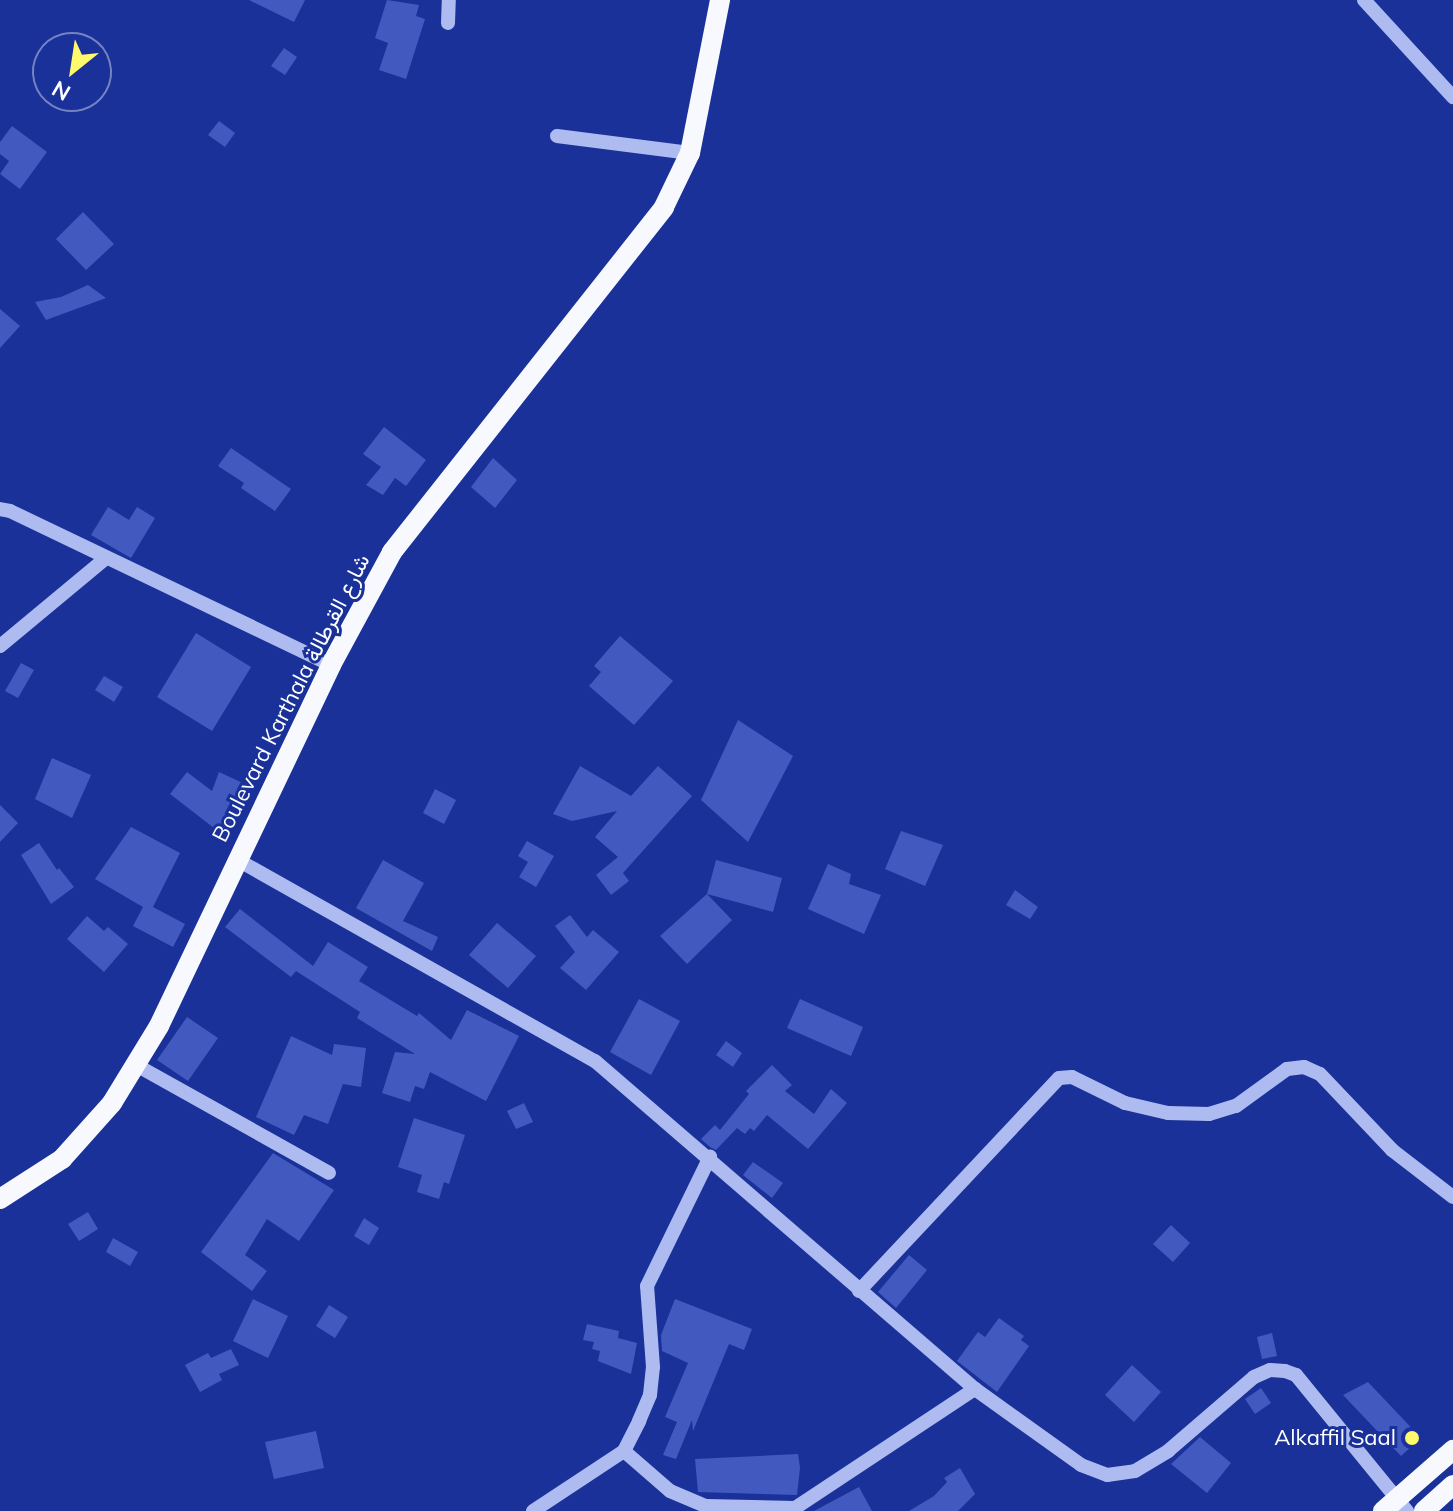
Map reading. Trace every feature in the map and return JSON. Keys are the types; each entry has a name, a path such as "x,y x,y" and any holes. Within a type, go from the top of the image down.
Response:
{"main road":[{"name":"Boulevard Karthala شارع القرطالة","path":"0,1199 62,1159 112,1103 159,1026 236,859 363,601 410,525 664,207 690,153 720,0"},
{"path":"1395,1507 1453,1450"},
{"path":"1424,1511 1453,1485"}],"street":[{"path":"448,23 449,0"},
{"path":"1364,0 1453,97"},
{"path":"557,136 690,153"},
{"path":"0,509 10,511 331,665"},
{"path":"0,646 106,558"},
{"path":"236,859 595,1061 710,1157 859,1291 975,1389 1081,1465 1107,1475 1135,1471 1168,1451 1254,1377 1270,1370 1285,1371 1296,1375 1395,1507"},
{"path":"136,1065 329,1173"},
{"path":"859,1291 1059,1078 1072,1077 1125,1103 1168,1113 1209,1114 1236,1106 1287,1069 1304,1067 1320,1074 1392,1150 1453,1197"},
{"path":"533,1511 624,1451 650,1395 653,1367 647,1286 710,1157"},
{"path":"624,1451 670,1491 706,1506 795,1508 975,1389"}],"building":[{"path":"249,0 305,0 294,22"},
{"path":"387,0 419,5 416,16 425,19 406,79 379,70 388,43 375,38"},
{"path":"284,48 297,57 285,75 271,66"},
{"path":"219,121 235,133 225,147 208,135"},
{"path":"12,126 47,152 20,189 0,174 9,161 0,154 0,142"},
{"path":"83,212 114,244 86,270 56,239"},
{"path":"88,285 106,298 46,320 35,302 61,297"},
{"path":"0,309 20,326 0,348"},
{"path":"384,427 426,460 406,486 395,478 383,495 366,485 381,467 363,454"},
{"path":"231,448 291,489 275,511 241,488 244,483 218,466"},
{"path":"493,458 517,480 495,508 471,487"},
{"path":"108,507 129,520 137,507 155,518 131,558 91,535"},
{"path":"196,633 251,667 212,731 157,697"},
{"path":"620,636 673,681 634,725 589,686 601,672 594,666"},
{"path":"21,663 34,670 18,698 5,691"},
{"path":"104,676 123,687 114,702 95,690"},
{"path":"738,720 793,756 748,842 701,800"},
{"path":"52,758 91,775 72,818 35,799"},
{"path":"580,766 631,796 658,766 692,796 623,873 629,881 611,895 596,875 618,857 595,837 617,811 572,821 553,814"},
{"path":"187,772 212,791 219,772 247,785 235,809 240,813 223,835 170,794"},
{"path":"435,789 456,800 444,824 423,813"},
{"path":"0,805 18,823 0,842"},
{"path":"131,827 180,853 153,907 185,924 173,947 133,926 143,907 95,879"},
{"path":"901,831 943,845 925,886 885,869"},
{"path":"527,841 554,856 536,887 519,877 528,862 518,856"},
{"path":"39,843 57,870 59,868 74,887 51,904 21,855"},
{"path":"383,860 424,883 403,921 438,937 432,951 356,908"},
{"path":"716,860 782,878 773,912 707,894"},
{"path":"828,864 851,874 849,884 881,895 864,934 808,909"},
{"path":"1015,890 1038,907 1030,919 1006,905"},
{"path":"707,894 732,920 687,964 660,936"},
{"path":"240,909 313,966 328,942 368,967 359,981 417,1016 419,1013 451,1040 467,1010 519,1036 486,1101 430,1072 424,1089 415,1086 410,1102 382,1093 395,1052 415,1054 357,1018 360,1012 296,971 291,977 225,927"},
{"path":"570,915 587,937 593,930 619,952 586,990 560,968 575,952 555,926"},
{"path":"87,916 104,931 108,927 128,944 104,972 67,939"},
{"path":"497,923 536,956 508,988 469,955"},
{"path":"639,999 680,1021 651,1075 610,1052"},
{"path":"800,999 863,1027 851,1056 787,1028"},
{"path":"187,1017 218,1038 188,1081 157,1060"},
{"path":"291,1036 332,1055 334,1044 366,1048 361,1087 343,1084 328,1124 304,1115 294,1135 256,1117"},
{"path":"726,1041 742,1053 733,1067 716,1055"},
{"path":"772,1065 792,1085 785,1091 814,1114 831,1089 847,1103 808,1149 767,1115 754,1131 750,1128 745,1134 737,1128 716,1150 710,1147 701,1139 715,1125 720,1130 749,1094 746,1091"},
{"path":"524,1103 533,1122 516,1129 507,1111"},
{"path":"414,1118 465,1135 449,1184 444,1182 439,1199 417,1192 422,1175 398,1167"},
{"path":"273,1153 334,1190 299,1241 267,1219 245,1255 267,1271 252,1291 201,1252"},
{"path":"753,1162 783,1183 772,1198 743,1175"},
{"path":"88,1212 98,1229 79,1241 68,1224"},
{"path":"364,1218 379,1228 369,1245 354,1236"},
{"path":"1171,1225 1190,1243 1173,1262 1153,1244"},
{"path":"113,1238 138,1252 130,1266 106,1252"},
{"path":"909,1255 927,1270 896,1308 878,1292"},
{"path":"253,1299 288,1316 268,1358 233,1341"},
{"path":"675,1299 752,1329 744,1350 729,1344 693,1431 692,1420 676,1459 663,1455 677,1422 665,1417 688,1363 662,1351 661,1335"},
{"path":"329,1305 348,1317 335,1338 316,1326"},
{"path":"999,1318 1024,1336 1021,1340 1029,1346 997,1392 957,1361 978,1332 985,1337"},
{"path":"587,1324 619,1331 618,1338 637,1343 631,1374 598,1361 600,1351 592,1349 594,1342 583,1340"},
{"path":"1272,1333 1277,1356 1262,1359 1257,1337"},
{"path":"231,1349 239,1365 219,1374 222,1380 200,1392 185,1365 208,1353 211,1358"},
{"path":"1132,1365 1161,1392 1134,1422 1105,1395"},
{"path":"1368,1382 1421,1438 1401,1456 1343,1395"},
{"path":"1261,1388 1271,1403 1255,1414 1245,1399"},
{"path":"316,1431 324,1468 274,1479 265,1442"},
{"path":"1200,1437 1231,1463 1207,1493 1171,1464"},
{"path":"798,1454 797,1495 698,1492 695,1459"},
{"path":"960,1468 975,1494 958,1511 909,1511 934,1496 947,1482 944,1478"},
{"path":"859,1487 872,1511 814,1511"}],"place":[{"name":"Alkaffil Saal","path":"1412,1438"}]}
